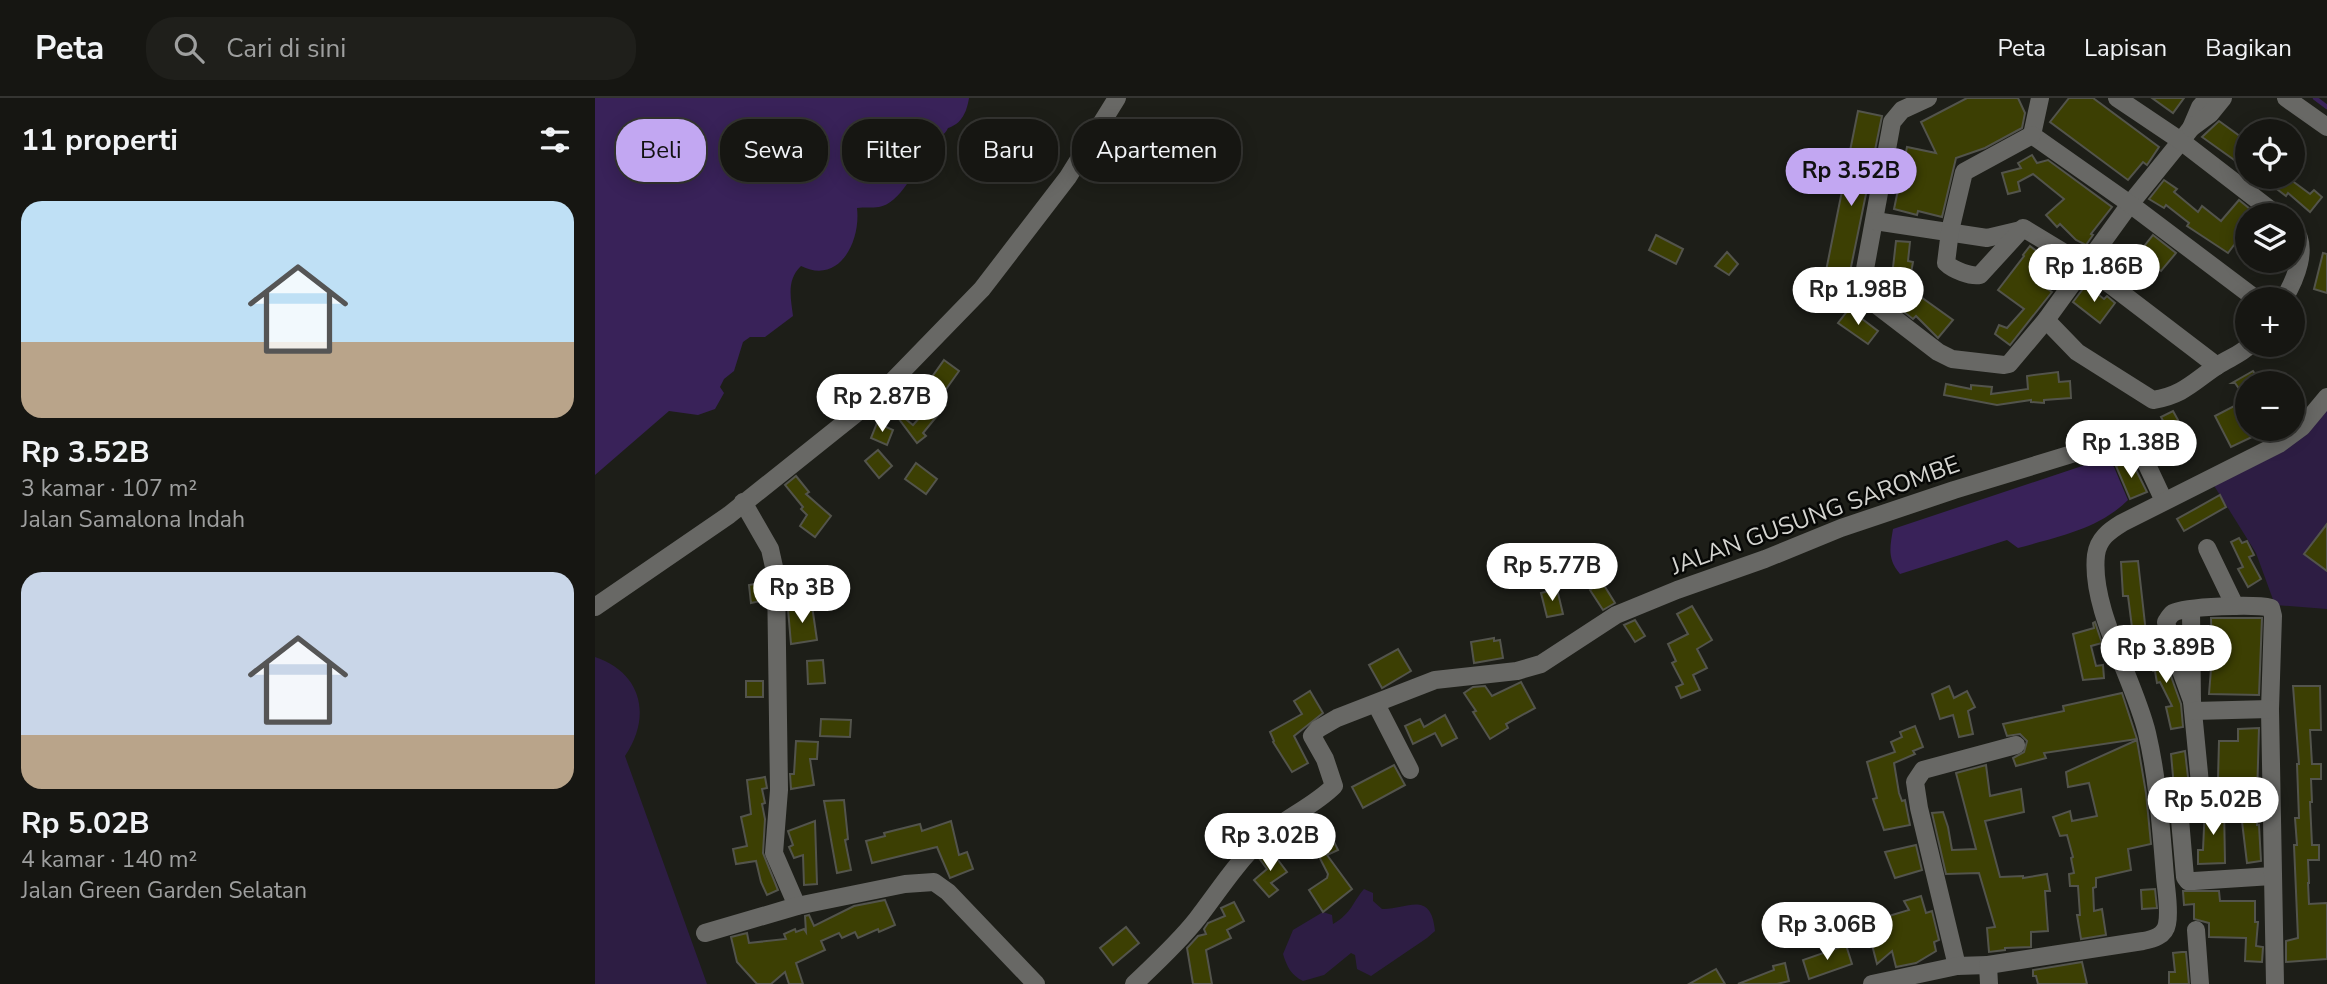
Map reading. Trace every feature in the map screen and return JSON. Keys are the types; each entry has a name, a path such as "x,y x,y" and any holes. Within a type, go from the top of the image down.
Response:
{"street":[{"path":"595,607 719,522 878,396 982,289 1068,177 1117,98"},
{"path":"1928,98 1902,110 1892,122 1861,287 1865,296 1938,352 1952,359 2004,365 2012,362 2046,320 2130,204 2186,135 2210,114 2223,98"},
{"path":"2032,135 2040,98"},
{"path":"2117,98 2186,135 2263,203"},
{"path":"2186,135 2200,107 2208,98"},
{"path":"2286,98 2327,127"},
{"path":"2032,135 2240,287"},
{"path":"2023,228 1983,273 1976,276 1945,261 1966,169 2032,135"},
{"path":"1875,221 1987,238 2023,228 2086,266 2217,366"},
{"path":"2046,320 2077,352 2154,400 2167,398 2235,357"},
{"path":"1871,984 1957,966 1987,965 2143,941 2164,931 2168,923 2161,818 2147,732 2106,615 2096,573 2098,547 2106,534 2122,523 2279,444 2302,427 2327,397"},
{"name":"JALAN GUSUNG SAROMBE","path":"1134,984 1196,920 1261,840 1281,822 1307,808 1334,786 1325,759 1312,736 1318,729 1337,719 1435,680 1517,671 1541,664 1616,615 1677,590 1765,559 1841,528 2098,446 2129,446 2141,452 2164,501"},
{"path":"743,502 770,549 776,576 779,790 774,853 797,906"},
{"path":"2207,548 2233,606"},
{"path":"2193,706 2166,622 2175,612 2191,610 2233,606 2266,607 2272,611 2270,709 2275,984"},
{"path":"2191,610 2193,706 2201,794 2182,803 2179,808 2186,879 2193,881 2272,876"},
{"path":"1376,704 1410,770"},
{"path":"2193,706 2270,709"},
{"path":"1957,966 1915,782 1923,770 2016,745"},
{"path":"705,933 797,906 905,884 934,882 955,899 1036,984"},
{"path":"2196,930 2200,984"},
{"path":"1987,965 1989,984"}],"shaded area":[{"path":"595,98 969,98 961,119 945,132 945,119 842,119 842,182 909,182 907,185 894,200 886,204 857,208 851,246 845,257 836,265 826,270 801,266 796,271 791,283 793,316 765,337 750,337 743,342 734,371 724,379 720,387 724,393 715,409 698,415 669,411 595,475"},
{"path":"2327,405 2327,609 2275,605 2256,553 2213,484 2275,441 2305,441 2305,420"},
{"path":"2106,458 2114,467 2128,500 2117,510 2091,525 2018,548 2007,540 1900,574 1893,563 1890,547 1893,529"},
{"path":"595,657 611,664 623,674 638,698 638,726 625,756 707,984 595,984"},
{"path":"1364,889 1373,893 1373,901 1382,909 1423,906 1433,918 1435,931 1371,976 1357,969 1355,955 1351,953 1324,975 1303,981 1295,976 1283,954 1293,930 1323,912 1332,915 1333,924 1348,912"}],"building":[{"path":"1967,98 2018,98 2025,113 2022,128 1985,148 1956,158 1942,217 1918,211 1917,215 1894,209 1907,147 1936,153 1921,122"},
{"path":"2069,98 2093,98 2159,147 2147,165 2143,162 2128,180 2050,122"},
{"path":"2152,98 2184,98 2173,113"},
{"path":"1858,111 1882,116 1843,306 1820,301"},
{"path":"2219,121 2235,133 2235,160 2202,137"},
{"path":"2032,155 2037,163 2048,160 2112,207 2086,245 2076,240 2060,224 2057,227 2046,215 2064,199 2033,174 2018,182 2020,191 2008,194 2002,173 2021,168 2018,163"},
{"path":"2164,180 2177,189 2174,192 2198,212 2202,206 2221,221 2235,205 2235,244 2228,253 2187,226 2189,223 2166,205 2164,208 2149,199"},
{"path":"2277,189 2303,189 2310,194 2314,190 2322,197 2310,212 2305,208 2305,203 2300,203 2288,193 2286,196"},
{"path":"1656,235 1683,249 1676,264 1649,250"},
{"path":"2153,235 2176,253 2161,271 2138,254"},
{"path":"1896,241 1910,242 1908,261 1913,262 1907,294 1890,294"},
{"path":"2030,246 2057,267 2043,286 2052,292 2010,345 1995,334 1999,325 2007,328 2024,309 1998,290"},
{"path":"1727,252 1738,264 1729,275 1715,266"},
{"path":"2323,253 2327,254 2327,293 2314,289"},
{"path":"2086,285 2104,299 2107,296 2115,303 2100,323 2073,302"},
{"path":"1914,292 1953,320 1938,338 1916,316 1913,319 1899,308"},
{"path":"1849,309 1878,331 1868,344 1838,323"},
{"path":"944,360 959,371 939,399 946,405 923,433 926,436 917,443 899,419 902,416 913,425 921,416 900,399 909,381 924,388"},
{"path":"2058,372 2059,382 2070,381 2071,398 2044,400 2044,403 2031,400 1997,405 1944,395 1946,384 1971,389 1971,385 1992,387 1991,394 2028,389 2027,376"},
{"path":"2235,406 2235,441 2244,441 2231,447 2215,416"},
{"path":"2173,411 2183,429 2171,435 2161,417"},
{"path":"877,423 893,430 887,445 871,438"},
{"path":"878,450 892,466 879,478 865,461"},
{"path":"2131,460 2147,492 2130,499 2116,466"},
{"path":"916,463 937,479 926,494 905,479"},
{"path":"796,476 809,492 806,494 831,516 815,537 800,526 807,515 785,485"},
{"path":"2220,495 2226,507 2184,531 2177,519"},
{"path":"2327,524 2327,571 2304,554"},
{"path":"2239,538 2242,543 2247,541 2254,555 2249,557 2261,579 2248,587 2238,569 2243,567 2231,542"},
{"path":"2138,561 2146,633 2133,635 2128,596 2123,596 2121,562"},
{"path":"765,582 765,600 751,603 749,585"},
{"path":"1602,582 1615,603 1603,610 1590,590"},
{"path":"1557,589 1563,614 1547,617 1541,593"},
{"path":"812,606 817,640 791,644 788,609"},
{"path":"1692,606 1712,640 1697,649 1707,668 1693,675 1700,690 1681,698 1676,687 1683,684 1672,663 1676,661 1668,644 1688,634 1677,614"},
{"path":"2211,618 2262,618 2259,695 2209,694"},
{"path":"1635,620 1645,636 1635,642 1624,625"},
{"path":"2095,622 2102,643 2091,646 2096,666 2103,665 2104,678 2083,680 2073,634 2094,628"},
{"path":"1494,638 1494,641 1500,640 1503,658 1474,663 1471,642"},
{"path":"2159,643 2181,704 2183,727 2171,729 2166,707 2172,706 2160,682 2157,683 2146,648"},
{"path":"1398,649 1411,671 1382,688 1369,665"},
{"path":"823,660 825,683 808,684 807,661"},
{"path":"746,681 763,681 763,697 746,697"},
{"path":"1521,682 1535,708 1506,724 1508,728 1490,739 1464,693 1473,687 1485,686 1492,696"},
{"path":"1949,686 1954,698 1967,691 1975,707 1968,711 1973,734 1959,737 1953,715 1940,719 1932,694"},
{"path":"2293,686 2320,686 2321,730 2310,730 2312,764 2321,764 2321,779 2311,779 2310,802 2312,845 2319,845 2319,860 2308,860 2308,883 2309,904 2327,903 2327,959 2286,962 2286,941 2298,938 2294,845 2297,845 2295,818 2299,818 2299,764"},
{"path":"1310,691 1323,713 1294,736 1308,763 1292,772 1273,742 1270,732 1302,714 1294,701"},
{"path":"2122,693 2137,739 2044,753 2046,758 2016,766 2013,758 2024,752 2027,741 2020,734 2007,736 2003,724 2064,711 2063,706"},
{"path":"1445,715 1457,738 1442,746 1435,733 1413,744 1405,726 1420,719 1424,727"},
{"path":"821,719 851,720 850,737 820,736"},
{"path":"1915,726 1923,747 1913,751 1915,754 1894,763 1899,793 1902,801 1905,800 1910,825 1884,830 1873,799 1877,798 1867,762 1895,752 1891,742 1902,737 1900,732"},
{"path":"2259,728 2257,825 2261,861 2247,863 2240,805 2242,779 2218,779 2219,741 2238,741 2238,729"},
{"path":"2137,740 2151,844 2128,849 2131,870 2096,878 2096,887 2093,888 2094,911 2102,909 2106,935 2081,939 2077,915 2080,915 2078,886 2070,886 2069,874 2074,873 2073,857 2067,835 2060,836 2053,817 2070,811 2072,821 2097,816 2089,783 2068,787 2066,772"},
{"path":"796,741 818,742 817,759 810,759 814,785 791,789 790,774 794,774"},
{"path":"2185,751 2189,786 2174,787 2171,754"},
{"path":"1394,765 1405,785 1363,808 1352,787"},
{"path":"1986,765 1990,796 2021,789 2024,812 1985,821 2000,877 2023,878 2047,874 2050,891 2045,891 2048,931 2031,932 2031,947 1989,952 1987,928 1995,927 1979,873 1946,874 1932,813 1943,812 1952,850 1976,849 1956,773"},
{"path":"765,777 767,788 762,789 765,803 762,804 765,819 763,853 778,890 767,895 756,861 736,864 733,849 747,846 741,817 751,814 747,780"},
{"path":"844,800 848,839 845,840 851,870 837,873 824,801"},
{"path":"2205,806 2224,806 2225,863 2198,864 2198,850 2203,850"},
{"path":"1323,819 1338,850 1327,855 1352,889 1323,912 1309,890 1327,878 1328,874 1305,829"},
{"path":"815,821 817,884 804,885 803,855 794,858 789,847 793,845 788,831"},
{"path":"951,821 959,855 967,852 973,869 950,878 937,847 872,863 866,841 885,836 884,833 920,824 922,831"},
{"path":"1916,845 1922,870 1895,878 1885,852"},
{"path":"1269,848 1287,872 1271,883 1278,890 1269,897 1254,880 1267,869 1259,858"},
{"path":"2155,889 2157,908 2142,909 2141,890"},
{"path":"2183,891 2219,891 2220,901 2255,901 2255,922 2258,922 2256,946 2263,947 2262,962 2245,961 2246,938 2209,937 2209,923 2194,919 2194,904 2184,905"},
{"path":"1921,896 1926,913 1932,911 1939,940 1934,942 1936,951 1916,963 1896,967 1892,951 1877,964 1871,941 1852,947 1848,935 1881,925 1879,919 1909,910 1904,901"},
{"path":"885,900 895,925 858,938 855,932 842,938 839,933 821,941 825,950 796,963 803,984 789,984 785,972 771,984 757,984 737,962 731,937 747,933 749,943 786,939 784,934 795,929 796,932 804,929 806,932 805,916 809,915 814,926 854,906"},
{"path":"1234,902 1244,921 1227,930 1231,938 1206,950 1212,984 1193,984 1187,948 1198,936 1206,934 1204,929 1208,923 1225,916 1221,908"},
{"path":"1126,927 1139,943 1113,965 1100,948"},
{"path":"1846,945 1852,964 1809,979 1803,960"},
{"path":"2186,952 2189,984 2169,984 2169,972 2175,972 2173,953"},
{"path":"2082,962 2087,984 2038,984 2036,976 2033,976 2033,970"},
{"path":"1785,963 1789,981 1777,984 1738,984 1774,970 1773,966"},
{"path":"1716,969 1725,984 1689,984"}],"waterway":[{"path":"2315,98 2327,107"}]}
